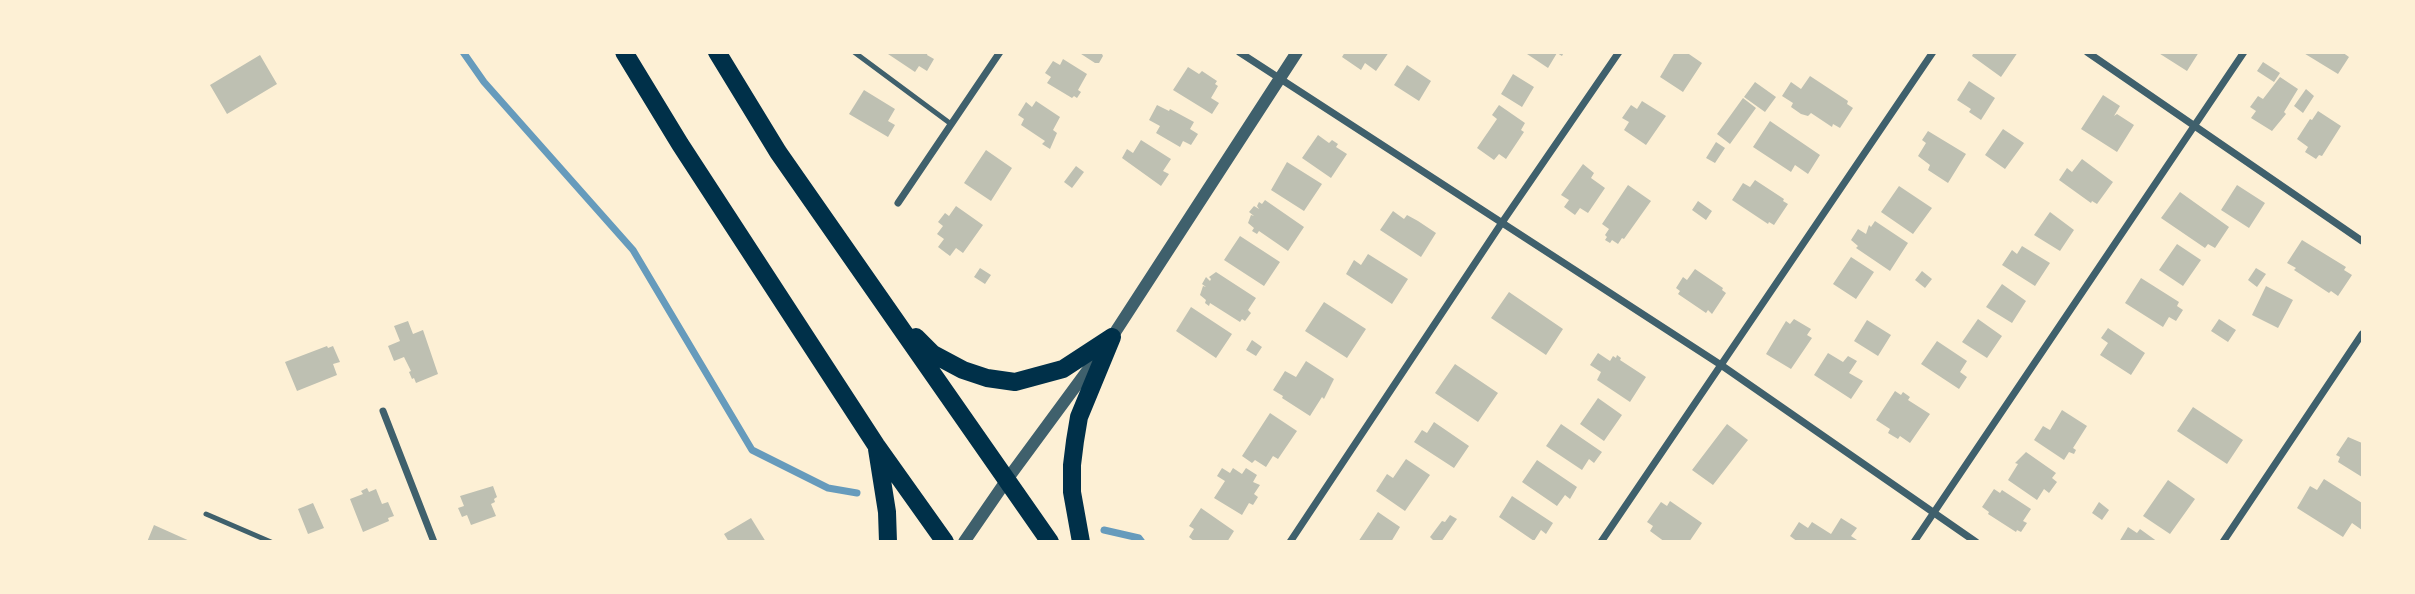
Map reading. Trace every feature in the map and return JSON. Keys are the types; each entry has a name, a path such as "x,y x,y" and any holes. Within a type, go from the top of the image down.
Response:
{"highway":[{"path":"624,52 680,144 876,445 945,541"},
{"path":"717,52 778,152 867,283 1050,541"},
{"path":"867,283 933,354 963,370 987,378 1015,382 1063,369 1112,337"},
{"path":"1081,541 1072,492 1075,441 1079,417 1112,337"},
{"path":"876,445 887,512 888,541"}],"street":[{"path":"898,203 1000,52"},
{"path":"1239,52 1721,365 1976,541"},
{"path":"964,541 1112,337 1297,52"},
{"path":"1290,541 1619,52"},
{"path":"1601,541 1933,52"},
{"path":"2087,52 2362,242"},
{"path":"1913,541 2244,52"},
{"path":"2223,541 2362,334"},
{"path":"383,411 434,541"}],"lane":[{"path":"854,52 951,124"},
{"path":"206,514 271,541"}],"building":[{"path":"885,52 928,52 927,55 934,59 927,71 919,66 915,72"},
{"path":"1078,52 1101,52 1103,56 1099,63 1095,63"},
{"path":"1345,52 1389,52 1376,71 1365,63 1361,70 1342,57"},
{"path":"1524,52 1564,52 1562,56 1557,53 1548,68"},
{"path":"1675,52 1686,52 1702,63 1683,92 1660,77"},
{"path":"1974,52 2018,52 2001,77 1972,56"},
{"path":"2157,52 2199,52 2187,71"},
{"path":"2302,52 2342,52 2349,57 2338,74"},
{"path":"260,55 277,84 227,114 210,85"},
{"path":"1063,59 1087,74 1078,90 1081,92 1077,98 1072,98 1047,83 1051,77 1045,73 1053,61 1060,65"},
{"path":"2263,62 2280,73 2274,82 2257,71"},
{"path":"1407,65 1431,81 1419,101 1394,85"},
{"path":"1188,67 1199,74 1202,71 1217,81 1215,84 1218,86 1211,98 1219,103 1212,114 1173,90"},
{"path":"1513,74 1534,87 1522,107 1501,94"},
{"path":"1810,76 1848,101 1847,104 1853,108 1840,128 1833,124 1832,127 1811,113 1808,116 1801,114 1791,107 1793,103 1782,96 1791,82 1801,89"},
{"path":"2280,77 2298,89 2284,112 2286,114 2272,131 2251,118 2256,111 2250,107 2258,96 2263,99"},
{"path":"1969,81 1995,98 1981,120 1957,100"},
{"path":"1755,82 1776,97 1765,112 1744,97"},
{"path":"2306,89 2314,96 2303,113 2294,106"},
{"path":"864,90 895,109 888,121 895,125 888,137 849,114"},
{"path":"2103,95 2120,106 2114,116 2117,114 2134,125 2117,152 2081,129"},
{"path":"1743,98 1756,108 1730,144 1717,134"},
{"path":"1036,101 1060,117 1053,130 1057,133 1050,149 1042,144 1045,141 1021,125 1024,119 1018,115 1026,102 1032,107"},
{"path":"1642,101 1666,116 1646,145 1624,130 1629,122 1622,118 1631,105 1637,109"},
{"path":"1157,105 1194,122 1190,129 1198,134 1191,145 1183,141 1180,147 1156,133 1160,126 1149,120"},
{"path":"1499,105 1525,123 1521,130 1524,132 1506,159 1499,154 1494,160 1477,148 1497,119 1492,115"},
{"path":"2318,111 2341,126 2322,156 2319,155 2316,159 2305,152 2308,147 2297,139"},
{"path":"1770,121 1820,155 1808,174 1795,165 1791,172 1753,147"},
{"path":"2003,129 2024,143 2005,169 1985,155"},
{"path":"1928,131 1966,154 1948,183 1928,170 1930,165 1918,156 1926,143 1922,140"},
{"path":"1318,135 1329,143 1332,140 1338,144 1336,147 1347,154 1331,178 1302,158"},
{"path":"1141,140 1171,159 1163,171 1169,174 1161,186 1122,158 1127,149 1133,153"},
{"path":"1716,142 1725,148 1715,163 1706,158"},
{"path":"986,150 1012,168 991,201 964,183"},
{"path":"2082,159 2113,182 2097,204 2092,201 2091,203 2059,180 2067,168 2072,172"},
{"path":"1287,162 1322,184 1304,211 1271,190"},
{"path":"1583,164 1594,173 1591,178 1605,188 1588,213 1580,208 1575,215 1564,207 1569,200 1561,195"},
{"path":"1076,166 1084,172 1072,188 1064,182"},
{"path":"1755,180 1788,204 1774,225 1769,222 1768,224 1732,200 1743,183 1750,187"},
{"path":"1628,185 1651,201 1624,239 1618,244 1612,240 1610,243 1605,240 1609,229 1602,224"},
{"path":"2237,185 2265,203 2249,228 2221,210"},
{"path":"1899,186 1932,208 1913,234 1881,212"},
{"path":"2180,192 2229,227 2215,248 2208,244 2205,248 2161,218"},
{"path":"1265,200 1304,227 1288,251 1259,231 1257,234 1252,231 1254,228 1248,223 1251,215 1254,216 1249,212 1254,206 1259,209 1259,202 1262,204"},
{"path":"1698,201 1712,211 1706,220 1692,210"},
{"path":"956,206 983,225 963,253 956,248 950,256 938,247 944,239 937,234 943,226 938,222 945,213 949,216"},
{"path":"1393,211 1404,219 1407,215 1436,233 1421,257 1380,230"},
{"path":"2050,212 2074,230 2060,251 2034,235"},
{"path":"1875,221 1908,243 1890,271 1856,248 1858,246 1851,240 1858,229 1866,234 1869,225 1871,227"},
{"path":"1240,236 1280,262 1264,286 1224,260"},
{"path":"2302,240 2346,267 2344,270 2352,275 2338,296 2331,291 2329,293 2287,263"},
{"path":"2177,244 2201,260 2183,286 2159,270"},
{"path":"2022,246 2050,263 2035,286 2002,265 2012,250 2017,254"},
{"path":"1368,254 1408,279 1392,304 1346,274 1354,260 1361,265"},
{"path":"1851,257 1874,272 1856,299 1833,284"},
{"path":"980,268 991,275 985,284 974,277"},
{"path":"2256,268 2266,274 2257,287 2248,280"},
{"path":"1695,269 1723,288 1726,293 1712,314 1708,310 1706,313 1678,294 1680,291 1676,288 1683,277 1687,280"},
{"path":"1922,271 1932,279 1925,288 1915,280"},
{"path":"1216,272 1256,298 1245,321 1242,319 1240,322 1210,303 1209,306 1200,295 1203,286 1206,287 1202,284 1206,277 1210,281 1209,277"},
{"path":"2141,278 2179,302 2177,306 2183,310 2176,321 2169,317 2163,327 2125,303"},
{"path":"2002,284 2026,301 2012,323 1986,307"},
{"path":"2266,286 2293,300 2278,328 2252,315"},
{"path":"1509,292 1563,329 1546,355 1491,318"},
{"path":"1324,302 1366,329 1347,358 1305,331"},
{"path":"1191,307 1232,334 1216,358 1176,331"},
{"path":"1794,319 1811,329 1807,335 1812,338 1791,369 1766,354 1786,321 1790,324"},
{"path":"1978,319 2002,336 1987,358 1962,342"},
{"path":"2219,319 2236,330 2228,342 2211,331"},
{"path":"1867,320 1891,335 1878,356 1854,341"},
{"path":"408,321 413,334 423,330 438,374 416,383 404,357 394,361 388,346 400,341 394,326"},
{"path":"2108,328 2145,353 2131,375 2100,355 2108,343 2101,338"},
{"path":"1252,340 1262,347 1256,356 1246,350"},
{"path":"1937,341 1967,361 1960,372 1967,377 1959,389 1921,364"},
{"path":"333,346 340,362 333,364 337,375 297,391 285,362"},
{"path":"1598,353 1610,361 1617,355 1620,360 1646,377 1630,402 1597,380 1601,372 1590,365"},
{"path":"1828,353 1843,362 1848,356 1857,361 1849,373 1863,381 1851,399 1814,375"},
{"path":"1306,361 1334,379 1324,399 1322,397 1310,416 1273,390 1285,371 1296,377"},
{"path":"1455,364 1498,393 1478,422 1435,393"},
{"path":"1895,391 1901,395 1903,392 1910,397 1908,400 1930,414 1910,443 1900,436 1898,439 1888,433 1890,429 1876,420"},
{"path":"1598,398 1622,415 1604,441 1580,424"},
{"path":"2193,407 2243,440 2227,464 2177,431"},
{"path":"2062,410 2087,426 2073,448 2076,450 2074,454 2069,452 2064,460 2034,440 2043,426 2050,430"},
{"path":"1270,413 1297,431 1278,459 1273,456 1266,467 1255,460 1252,463 1242,456"},
{"path":"1434,422 1469,446 1454,468 1414,442 1422,430 1427,433"},
{"path":"1561,424 1602,452 1594,463 1589,459 1582,470 1546,446"},
{"path":"1727,424 1748,440 1713,485 1692,470"},
{"path":"2348,437 2362,443 2362,477 2338,462 2340,457 2336,455"},
{"path":"2026,452 2056,473 2052,478 2057,482 2049,493 2044,489 2037,500 2008,480 2018,464 2015,463"},
{"path":"1406,459 1430,475 1405,511 1376,491 1387,474 1393,478"},
{"path":"1537,460 1577,487 1570,499 1565,495 1557,506 1522,482"},
{"path":"1222,468 1230,473 1233,468 1242,474 1246,468 1257,475 1253,482 1260,485 1254,494 1258,497 1253,505 1249,503 1242,515 1214,498 1225,481 1217,476"},
{"path":"2324,479 2362,503 2362,530 2352,523 2343,537 2297,508 2310,486 2317,490"},
{"path":"2168,480 2195,499 2170,534 2143,516"},
{"path":"493,486 497,497 491,504 496,516 471,525 467,515 462,517 458,508 464,506 460,496"},
{"path":"367,488 369,492 376,489 382,504 388,502 394,516 388,518 389,521 363,532 350,499 363,494 361,491"},
{"path":"1994,489 2000,493 2002,490 2031,509 2023,521 2027,523 2021,532 2016,532 1982,507"},
{"path":"1512,496 1553,523 1546,534 1541,530 1534,541 1499,517"},
{"path":"1670,501 1702,523 1689,542 1665,542 1650,531 1653,526 1647,522 1661,502 1667,506"},
{"path":"2099,502 2109,510 2102,520 2092,513"},
{"path":"313,503 324,528 308,534 298,509"},
{"path":"1201,508 1234,531 1227,542 1195,542 1189,537 1194,529 1189,526"},
{"path":"1378,512 1400,527 1391,542 1358,542"},
{"path":"1450,515 1457,519 1441,542 1435,542 1430,537"},
{"path":"751,518 766,542 729,542 724,534"},
{"path":"1841,518 1857,528 1851,536 1860,542 1798,542 1790,536 1799,522 1808,528 1812,522 1831,534"},
{"path":"154,525 192,542 147,542"},
{"path":"2128,527 2137,533 2140,529 2158,542 2119,542"}],"waterway":[{"path":"463,52 484,82 633,250 752,450 828,488 857,493"},
{"path":"1104,530 1139,538 1142,542"}]}
